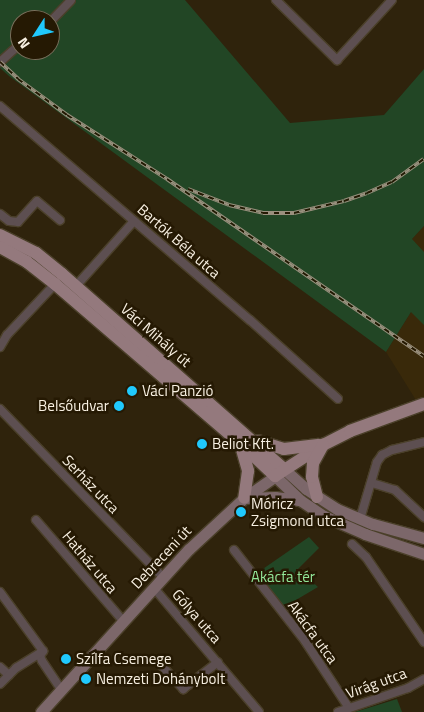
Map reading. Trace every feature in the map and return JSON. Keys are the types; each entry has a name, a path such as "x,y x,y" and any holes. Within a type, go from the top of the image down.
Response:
{"main road":[{"name":"Váci Mihály út","path":"0,235 36,253 76,286 280,472"},
{"name":"Váci Mihály út","path":"0,247 27,262 55,284 245,440"},
{"name":"Debreceni út","path":"41,712 206,532 244,498 280,472 323,445 350,431 424,404"},
{"name":"Debreceni út","path":"245,440 284,449 323,445"},
{"path":"245,440 248,471 244,498 275,497 300,500"},
{"path":"317,497 312,477 313,463 323,445"},
{"path":"280,472 317,497 360,519 424,538"},
{"path":"280,472 300,500 316,512 344,526 424,554"}],"street":[{"path":"60,12 71,0"},
{"path":"276,0 337,60 392,0"},
{"path":"0,62 10,53"},
{"name":"Bartók Béla utca","path":"0,106 338,399"},
{"path":"0,214 9,221 18,222 37,201 60,220"},
{"path":"76,286 134,221"},
{"path":"0,347 55,284"},
{"name":"Serház utca","path":"0,409 163,578"},
{"path":"360,519 382,455 392,450 424,442"},
{"path":"372,483 395,490 424,517"},
{"name":"Hatház utca","path":"36,520 124,622"},
{"path":"352,544 366,557 424,642"},
{"name":"Akácfa utca","path":"234,550 305,641 349,708"},
{"name":"Gólya utca","path":"154,588 259,712"},
{"path":"0,592 63,687"},
{"path":"0,684 41,653"},
{"name":"Gólya utca","path":"161,665 183,689 218,662"},
{"path":"0,667 10,675"},
{"name":"Virág utca","path":"338,712 408,688 424,679"}],"shaded area":[{"path":"424,226 424,413 386,352 411,312 377,276"}],"green space":[{"path":"0,0 185,0 290,123 384,115 424,69 424,226 412,239 424,252 424,325 411,312 386,352 0,68"},
{"name":"Akácfa tér","path":"309,537 319,548 298,569 318,587 284,607 257,573"},
{"path":"397,699 402,712 355,712"}],"railway":[{"path":"0,62 18,79 67,115 167,179 424,356"},
{"path":"188,189 229,205 263,213 294,213 344,201 367,193 392,182 424,159"}],"place":[{"name":"Váci Panzió","path":"132,391"},
{"name":"Belsőudvar","path":"119,406"},
{"name":"Beliot Kft.","path":"202,444"},
{"name":"Móricz Zsigmond utca","path":"241,512"},
{"name":"Szílfa Csemege","path":"66,659"},
{"name":"Nemzeti Dohánybolt","path":"86,679"}]}
